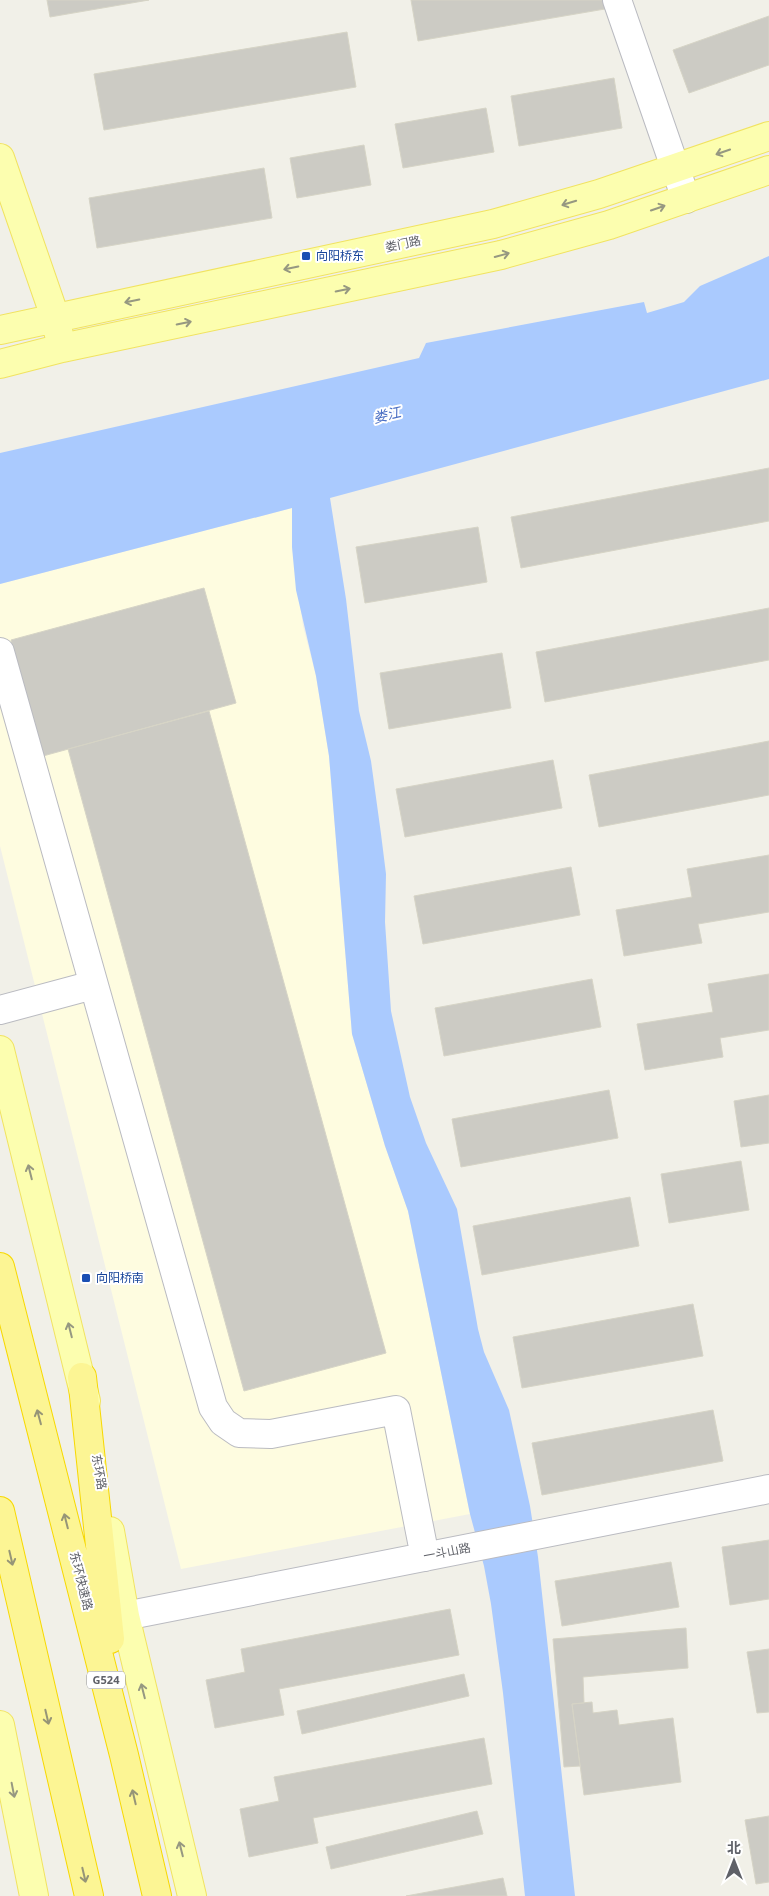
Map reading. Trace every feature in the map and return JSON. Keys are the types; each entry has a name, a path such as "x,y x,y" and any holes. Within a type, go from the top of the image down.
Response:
{"highway":[{"name":"东环快速路","path":"0,1267 124,1754 157,1896"},
{"path":"82,1377 124,1754"},
{"path":"0,1511 89,1896"}],"main road":[{"name":"娄门路","path":"0,330 55,316 431,238 543,210 769,136"},
{"path":"0,158 55,316 62,348"},
{"path":"0,364 62,348 501,256 609,225 769,170"},
{"name":"东环路","path":"0,1050 82,1377 125,1616 192,1896"},
{"path":"0,1725 34,1896"}],"street":[{"path":"617,0 686,199"},
{"path":"0,652 212,1407 223,1422 239,1433 271,1434 396,1410 424,1556"},
{"path":"0,1010 93,985"},
{"name":"一斗山路","path":"125,1616 769,1489"}],"shaded area":[{"path":"292,508 292,547 303,626 316,676 329,756 352,1034 385,1146 408,1211 470,1514 181,1569 0,846 0,584"}],"water":[{"name":"娄江","path":"769,256 769,379 330,498 346,599 359,711 371,761 386,874 385,922 391,1011 410,1097 426,1143 457,1209 478,1329 484,1352 509,1410 530,1506 538,1557 575,1896 525,1896 503,1693 484,1566 470,1514 408,1211 385,1146 352,1034 329,756 316,676 296,590 292,547 292,508 0,584 0,453 419,358 426,343 644,302 647,313 684,302 700,286"}],"building":[{"path":"47,0 149,0 50,17"},
{"path":"411,0 604,0 605,9 418,41"},
{"path":"769,16 769,65 689,93 673,50"},
{"path":"347,32 356,87 104,130 94,74"},
{"path":"614,78 622,128 519,146 511,96"},
{"path":"486,108 494,152 403,168 395,124"},
{"path":"364,145 371,185 297,198 290,158"},
{"path":"264,168 272,218 97,248 89,198"},
{"path":"769,468 769,521 521,568 511,517"},
{"path":"478,527 487,582 365,603 356,547"},
{"path":"204,588 236,703 43,756 11,640"},
{"path":"769,608 769,660 545,702 536,652"},
{"path":"502,653 511,708 389,729 380,673"},
{"path":"209,711 386,1353 244,1391 68,749"},
{"path":"769,741 769,795 599,827 589,775"},
{"path":"553,760 562,808 405,837 396,789"},
{"path":"769,855 769,912 698,924 702,943 624,956 616,910 692,897 687,869"},
{"path":"571,867 580,915 423,944 414,896"},
{"path":"769,974 769,1030 720,1038 723,1057 645,1070 637,1024 713,1012 708,984"},
{"path":"592,979 601,1027 444,1056 435,1008"},
{"path":"609,1090 618,1138 461,1167 452,1119"},
{"path":"769,1095 769,1143 741,1147 734,1101"},
{"path":"741,1161 749,1210 669,1223 661,1174"},
{"path":"630,1197 639,1246 482,1275 473,1226"},
{"path":"693,1304 703,1356 522,1388 513,1337"},
{"path":"713,1410 723,1461 542,1495 532,1443"},
{"path":"769,1540 769,1599 730,1605 722,1547"},
{"path":"671,1562 679,1607 562,1626 555,1581"},
{"path":"450,1609 459,1655 279,1689 284,1715 215,1728 206,1680 245,1672 241,1649"},
{"path":"686,1628 688,1668 583,1677 584,1703 572,1704 580,1766 564,1767 553,1639"},
{"path":"769,1649 769,1712 757,1713 747,1652"},
{"path":"464,1674 469,1696 302,1734 297,1711"},
{"path":"592,1702 593,1713 617,1710 619,1725 673,1718 681,1782 584,1795 572,1704"},
{"path":"484,1738 492,1784 313,1818 318,1843 249,1857 240,1809 279,1801 274,1777"},
{"path":"477,1811 483,1834 331,1869 326,1847"},
{"path":"769,1816 769,1882 756,1884 745,1820"},
{"path":"503,1878 507,1896 406,1896"}],"place":[{"name":"向阳桥东","path":"306,256"},
{"name":"向阳桥南","path":"86,1278"}]}
